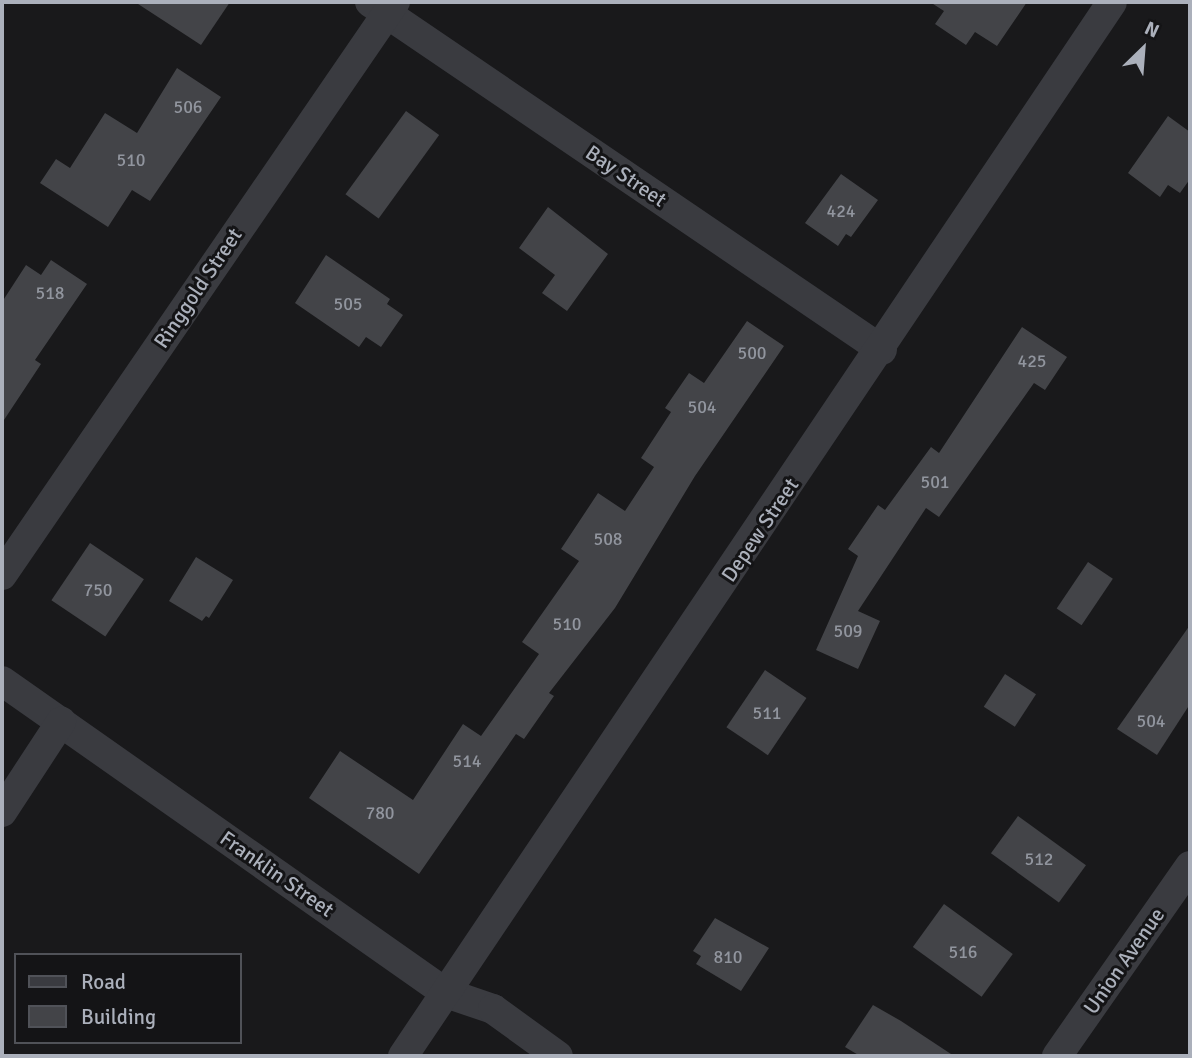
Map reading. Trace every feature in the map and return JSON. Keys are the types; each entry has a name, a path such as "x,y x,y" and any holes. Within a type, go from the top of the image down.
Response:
{"street":[{"name":"Depew Street","path":"403,1056 882,350 1112,2"},
{"name":"Bay Street","path":"384,6 882,350"},
{"name":"Ringgold Street","path":"2,575 384,6"},
{"name":"Franklin Street","path":"2,681 446,993 492,1009 558,1056"},
{"path":"2,812 61,722"},
{"name":"Union Avenue","path":"1057,1056 1190,866"}],"building":[{"path":"135,2 230,2 201,45"},
{"path":"930,2 1027,2 997,46 975,32 966,45 935,24 944,11"},
{"path":"177,68 221,97 150,201 132,190 108,227 40,183 56,159 70,168 105,113 137,133"},
{"path":"406,111 439,135 379,218 345,194"},
{"path":"1168,116 1190,132 1190,179 1180,193 1168,185 1160,197 1128,173"},
{"path":"841,174 878,200 851,237 846,234 838,246 805,223"},
{"path":"548,207 608,254 567,311 542,293 555,275 519,248"},
{"path":"326,255 390,299 387,304 403,315 381,347 366,337 359,347 295,303"},
{"path":"51,260 87,284 35,360 41,364 2,423 2,302 26,265 41,275"},
{"path":"747,321 784,346 695,476 615,608 549,693 554,696 524,739 516,734 419,874 309,798 340,751 413,800 463,724 481,736 539,654 522,642 579,561 561,549 598,493 625,511 654,467 641,458 671,412 665,408 689,373 704,383"},
{"path":"1022,327 1067,357 1045,390 1034,383 939,517 926,508 858,611 880,621 858,669 816,650 858,556 848,549 878,505 885,510 931,447 939,453"},
{"path":"90,543 144,579 105,637 51,600"},
{"path":"196,557 233,580 209,618 206,616 202,621 169,601"},
{"path":"1088,562 1113,579 1082,625 1057,608"},
{"path":"1190,625 1190,704 1157,755 1117,729"},
{"path":"765,670 806,698 768,755 726,727"},
{"path":"1005,674 1036,694 1015,727 984,707"},
{"path":"1018,816 1086,865 1059,903 991,853"},
{"path":"944,904 1013,954 982,997 913,947"},
{"path":"715,918 769,948 741,991 696,964 701,956 693,951"},
{"path":"873,1005 954,1056 860,1056 845,1047"}]}
